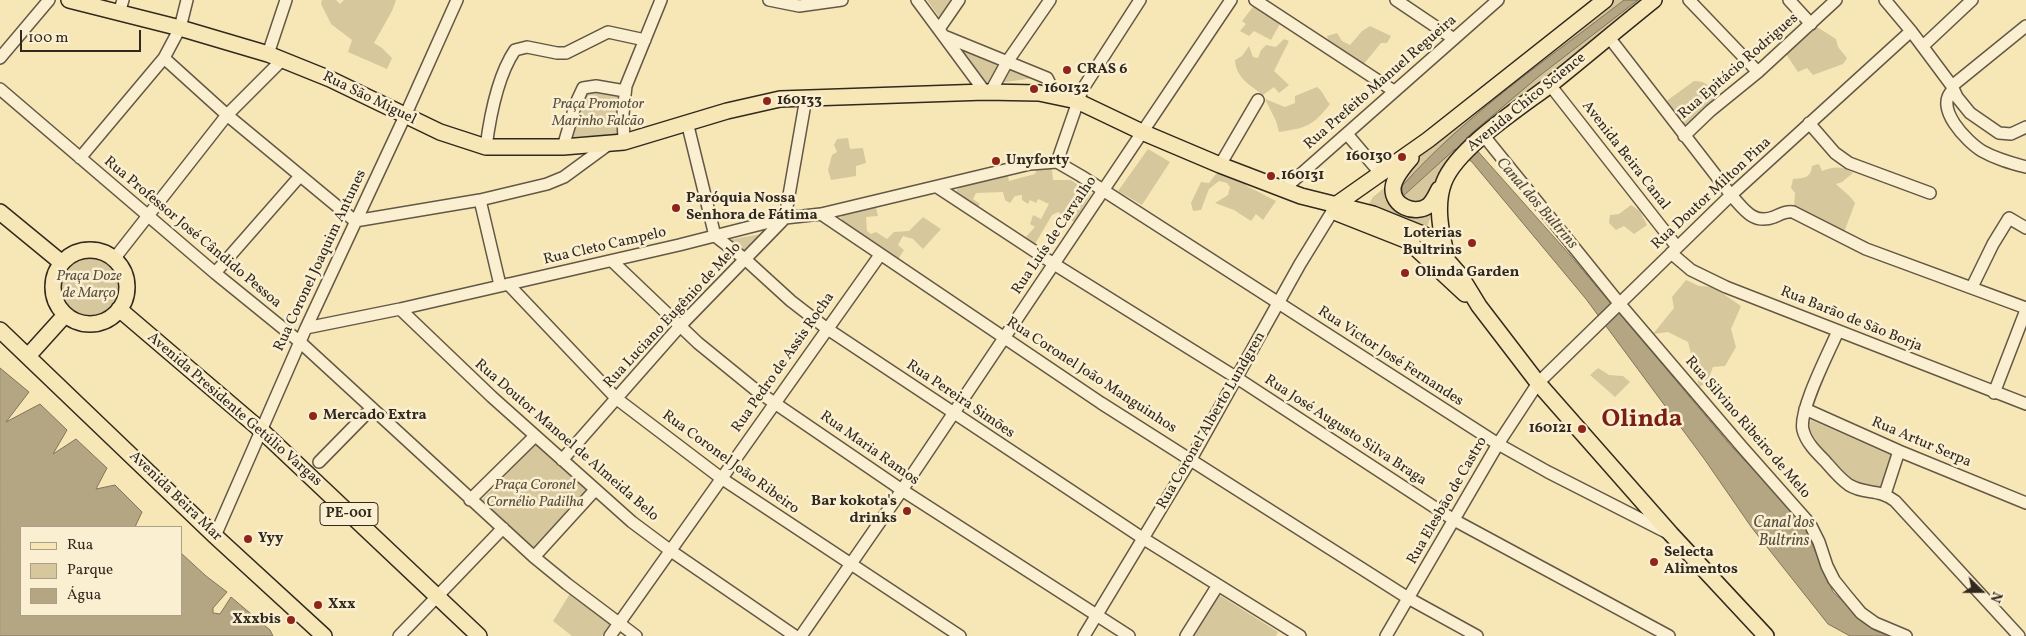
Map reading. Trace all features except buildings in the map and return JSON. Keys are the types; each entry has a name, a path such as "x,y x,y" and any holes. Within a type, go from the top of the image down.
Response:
{"main road":[{"name":"Rua São Miguel","path":"69,0 121,6 180,28 275,57 330,79 447,135 486,146 563,147 616,143 763,102 806,98 988,92 1050,95 1077,100 1142,132 1220,165 1335,208"},
{"name":"Avenida Chico Science","path":"1447,258 1439,202 1444,181 1463,156 1479,140 1654,0"},
{"name":"Avenida Chico Science","path":"1335,208 1380,173 1428,140 1595,3"},
{"path":"1428,140 1401,170 1394,182 1394,195 1399,204 1407,209 1416,210 1432,202 1444,181"},
{"path":"1408,241 1418,240 1426,235 1439,202"},
{"path":"1335,208 1373,214 1426,235 1447,258 1479,306 1538,383 1670,534 1766,636"},
{"path":"1335,208 1408,241 1479,306"},
{"path":"0,212 62,263"},
{"path":"87,250 97,251 114,259 122,270 126,283 125,297 119,310 109,318 97,323 77,322 65,315 58,305 54,293 56,274 62,263 69,256 87,250"},
{"name":"Avenida Presidente Getúlio Vargas","path":"119,310 262,431 480,636"},
{"path":"28,356 65,315"},
{"name":"Avenida Beira Mar","path":"0,330 215,536 324,636"}],"street":[{"path":"0,58 49,0"},
{"path":"80,158 164,58 180,28 187,0"},
{"path":"114,259 227,114 275,57 286,0"},
{"name":"Rua Coronel Joaquim Antunes","path":"215,536 306,328 457,0"},
{"path":"164,58 300,176 355,220 480,200 555,181 616,143 623,114 625,91 661,0"},
{"path":"769,0 799,6 842,0"},
{"path":"917,0 988,92 1050,0"},
{"path":"942,32 959,0"},
{"path":"1103,191 1057,162 1077,100 1097,65 1140,0"},
{"name":"Rua Luís de Carvalho","path":"801,636 902,490 1231,0"},
{"path":"1255,0 1394,91"},
{"path":"1396,0 1454,40"},
{"name":"Rua Prefeito Manuel Regueira","path":"1284,189 1498,0"},
{"path":"1689,0 1758,72"},
{"path":"1789,0 1811,24"},
{"name":"Rua Epitácio Rodrigues","path":"1684,136 1710,111 1758,72 1836,0"},
{"path":"1885,0 1911,30 1970,113 1999,133 2011,134 2026,127"},
{"path":"1922,46 1972,0"},
{"path":"2026,26 1964,77 1952,88 1947,98 1947,111 1969,140 1988,154 2026,167"},
{"name":"Rua Doutor Milton Pina","path":"1538,383 1617,304 1731,196 1809,123 1881,60 1911,30"},
{"path":"486,146 490,119 515,50 527,47 566,53 608,32 644,40"},
{"path":"942,32 1047,78 1051,86 1050,95"},
{"path":"1608,36 1731,196 1750,215 1759,220 1766,220 1786,212 1793,212 1866,249 1972,287 2026,309 1994,393"},
{"name":"Avenida Beira Canal","path":"1550,84 1674,250"},
{"path":"563,147 576,103 583,88 596,86 625,91"},
{"name":"Rua Professor José Cândido Pessoa","path":"0,89 215,273 300,342 534,557 618,624 636,636"},
{"path":"785,218 806,98"},
{"path":"1220,165 1258,100"},
{"path":"687,122 715,236"},
{"path":"1809,123 1835,153 1849,163 1930,194"},
{"path":"1346,134 1380,173"},
{"name":"Rua Silvino Ribeiro de Melo","path":"1479,140 1617,304 1810,524 1834,580 1856,607 1875,623 1906,636"},
{"name":"Rua Cleto Campelo","path":"306,328 400,309 612,261 785,218 821,214 1030,164 1057,162"},
{"path":"215,273 300,176"},
{"name":"Rua José Augusto Silva Braga","path":"937,187 1054,264 1237,378 1454,520 1668,636"},
{"name":"Rua Victor José Fernandes","path":"1103,191 1498,444 1670,534"},
{"path":"480,200 504,284"},
{"name":"Rua Coronel Alberto Lundgren","path":"1084,636 1191,459 1278,303 1335,208"},
{"name":"Rua Coronel João Manguinhos","path":"821,214 1101,403 1408,598 1476,636"},
{"name":"Rua Luciano Eugênio de Melo","path":"562,460 680,326 785,218"},
{"path":"1972,287 1992,244 2009,218 2026,228"},
{"name":"Rua Pereira Simões","path":"715,236 746,260 768,282 826,328 1144,539 1218,585 1286,632 1300,636"},
{"name":"Rua Barão de São Borja","path":"1674,250 1691,270 1718,283 2026,404"},
{"name":"Rua Pedro de Assis Rocha","path":"610,636 776,402 826,328 880,255"},
{"name":"Rua Maria Ramos","path":"612,261 680,326 734,373 902,490 1129,636"},
{"name":"Rua Coronel João Ribeiro","path":"504,284 617,399 721,478 960,636"},
{"name":"Rua Doutor Manoel de Almeida Belo","path":"400,309 485,391 632,522 795,636"},
{"path":"1838,330 1805,409 1802,425 1806,438 1839,476 1855,488 1885,494 1898,504 2019,636"},
{"name":"Rua Elesbão de Castro","path":"1386,636 1498,444 1538,383"},
{"path":"319,462 372,408"},
{"name":"Rua Artur Serpa","path":"1805,409 1899,451 2026,503"},
{"path":"470,500 536,436"},
{"path":"1885,494 1899,451"},
{"path":"534,557 595,490"},
{"path":"2011,497 2026,514"},
{"path":"399,636 502,528"},
{"path":"1186,636 1218,585"}],"green space":[{"path":"322,0 336,0 340,4 344,0 396,0 374,43 392,58 387,69 348,52 352,40 331,24 321,4"},
{"path":"927,0 955,0 942,21"},
{"path":"1610,0 1648,0 1508,112 1429,201 1409,207 1397,189 1416,157"},
{"path":"1256,3 1282,20 1271,40 1254,31 1249,36 1240,31 1246,24 1242,21"},
{"path":"1370,26 1391,36 1387,43 1381,43 1363,65 1329,43 1327,36 1337,33 1342,41 1350,45 1362,31"},
{"path":"1817,27 1836,39 1838,47 1847,58 1843,64 1813,75 1807,68 1798,72 1786,54 1804,36"},
{"path":"1284,39 1289,41 1274,71 1289,85 1279,93 1274,87 1263,95 1241,76 1235,60 1242,56 1249,46 1253,57 1258,58 1261,50 1266,45 1276,47"},
{"path":"956,44 1034,78 992,84 986,83"},
{"path":"1694,81 1708,85 1719,97 1685,130 1665,102"},
{"path":"1317,87 1330,104 1319,117 1308,125 1279,132 1276,121 1265,99 1285,107 1295,103 1295,96"},
{"name":"Praça Promotor Marinho Falcão","path":"586,88 622,93 621,135 568,137"},
{"path":"848,138 850,149 863,148 866,163 856,166 856,176 831,180 828,170 832,155 837,152 834,145 837,139"},
{"path":"1148,149 1170,162 1142,205 1118,191"},
{"path":"1039,163 1052,170 1053,180 1071,180 1091,194 1074,222 1058,212 1052,215 1035,244 1024,239 1035,227 1030,224 1033,215 1041,219 1049,204 1038,199 1036,203 1030,200 1028,204 1022,200 1022,195 1015,196 1010,203 1005,200 1003,192 976,193 973,199 980,204 977,208 968,204 968,200 959,196 956,191 966,180 1007,172 1009,181 1035,174"},
{"path":"1819,164 1822,171 1838,168 1853,173 1842,182 1836,184 1855,203 1843,235 1794,207 1795,193 1791,188 1793,179 1806,177 1810,173 1812,166"},
{"path":"1223,173 1241,179 1247,186 1276,201 1263,220 1256,214 1251,221 1234,210 1215,203 1228,195 1230,187 1227,183 1219,181 1209,189 1201,210 1193,211 1191,203 1201,182 1209,183 1216,174"},
{"path":"1390,183 1395,186 1400,211 1435,204 1426,230 1367,207 1373,197"},
{"path":"1631,205 1640,211 1647,225 1634,234 1624,226 1616,230 1609,223 1610,215 1619,214"},
{"path":"876,207 878,216 866,217 867,231 871,234 876,232 887,239 894,232 909,231 923,217 941,229 923,249 913,239 903,236 898,245 904,250 897,261 844,223 840,216"},
{"path":"772,232 742,258 723,241"},
{"name":"Praça Doze de Março","path":"89,252 102,255 113,262 120,273 123,286 120,299 113,310 102,317 89,320 76,317 65,310 58,299 55,286 58,273 65,262 76,255"},
{"path":"1686,280 1699,286 1713,287 1741,306 1731,329 1736,347 1725,366 1713,367 1706,385 1699,386 1688,342 1668,332 1653,334 1674,308 1672,297"},
{"path":"1598,368 1609,375 1623,376 1630,382 1615,397 1590,375"},
{"path":"1811,420 1897,458 1881,492 1854,485 1817,442 1809,428"},
{"name":"Praça Coronel Cornélio Padilha","path":"536,443 587,489 533,548 481,501"},
{"path":"1213,591 1278,632 1276,636 1186,636"},
{"path":"571,592 611,623 602,636 572,636 553,621"}],"water":[{"name":"Canal dos Bultrins","path":"1624,0 1638,0 1538,77 1466,138 1570,255 1732,447 1802,521 1833,592 1874,630 1889,636 1850,636 1828,624 1752,528 1705,460 1586,299 1472,162 1455,149 1402,197 1402,186 1480,111"},
{"path":"0,368 29,392 6,422 40,404 67,430 53,454 76,439 107,468 96,489 115,485 142,512 135,526 20,526 20,616 182,616 182,554 227,592 213,608 213,613 220,614 231,597 270,630 273,636 0,636"}],"place":[{"name":"CRAS 6","path":"1067,70"},
{"name":"160132","path":"1034,89"},
{"name":"160133","path":"767,101"},
{"name":"160130","path":"1402,157"},
{"name":"Unyforty","path":"996,161"},
{"name":"160131","path":"1271,176"},
{"name":"Paróquia Nossa Senhora de Fátima","path":"676,208"},
{"name":"Loterias Bultrins","path":"1472,243"},
{"name":"Olinda Garden","path":"1405,273"},
{"name":"Mercado Extra","path":"313,416"},
{"name":"160121","path":"1582,429"},
{"name":"Bar kokota's drinks","path":"907,511"},
{"name":"Yyy","path":"248,539"},
{"name":"Selecta Alimentos","path":"1654,562"},
{"name":"Xxx","path":"318,605"},
{"name":"Xxxbis","path":"291,620"}],"district":[{"name":"Olinda","path":"1642,421"}]}
